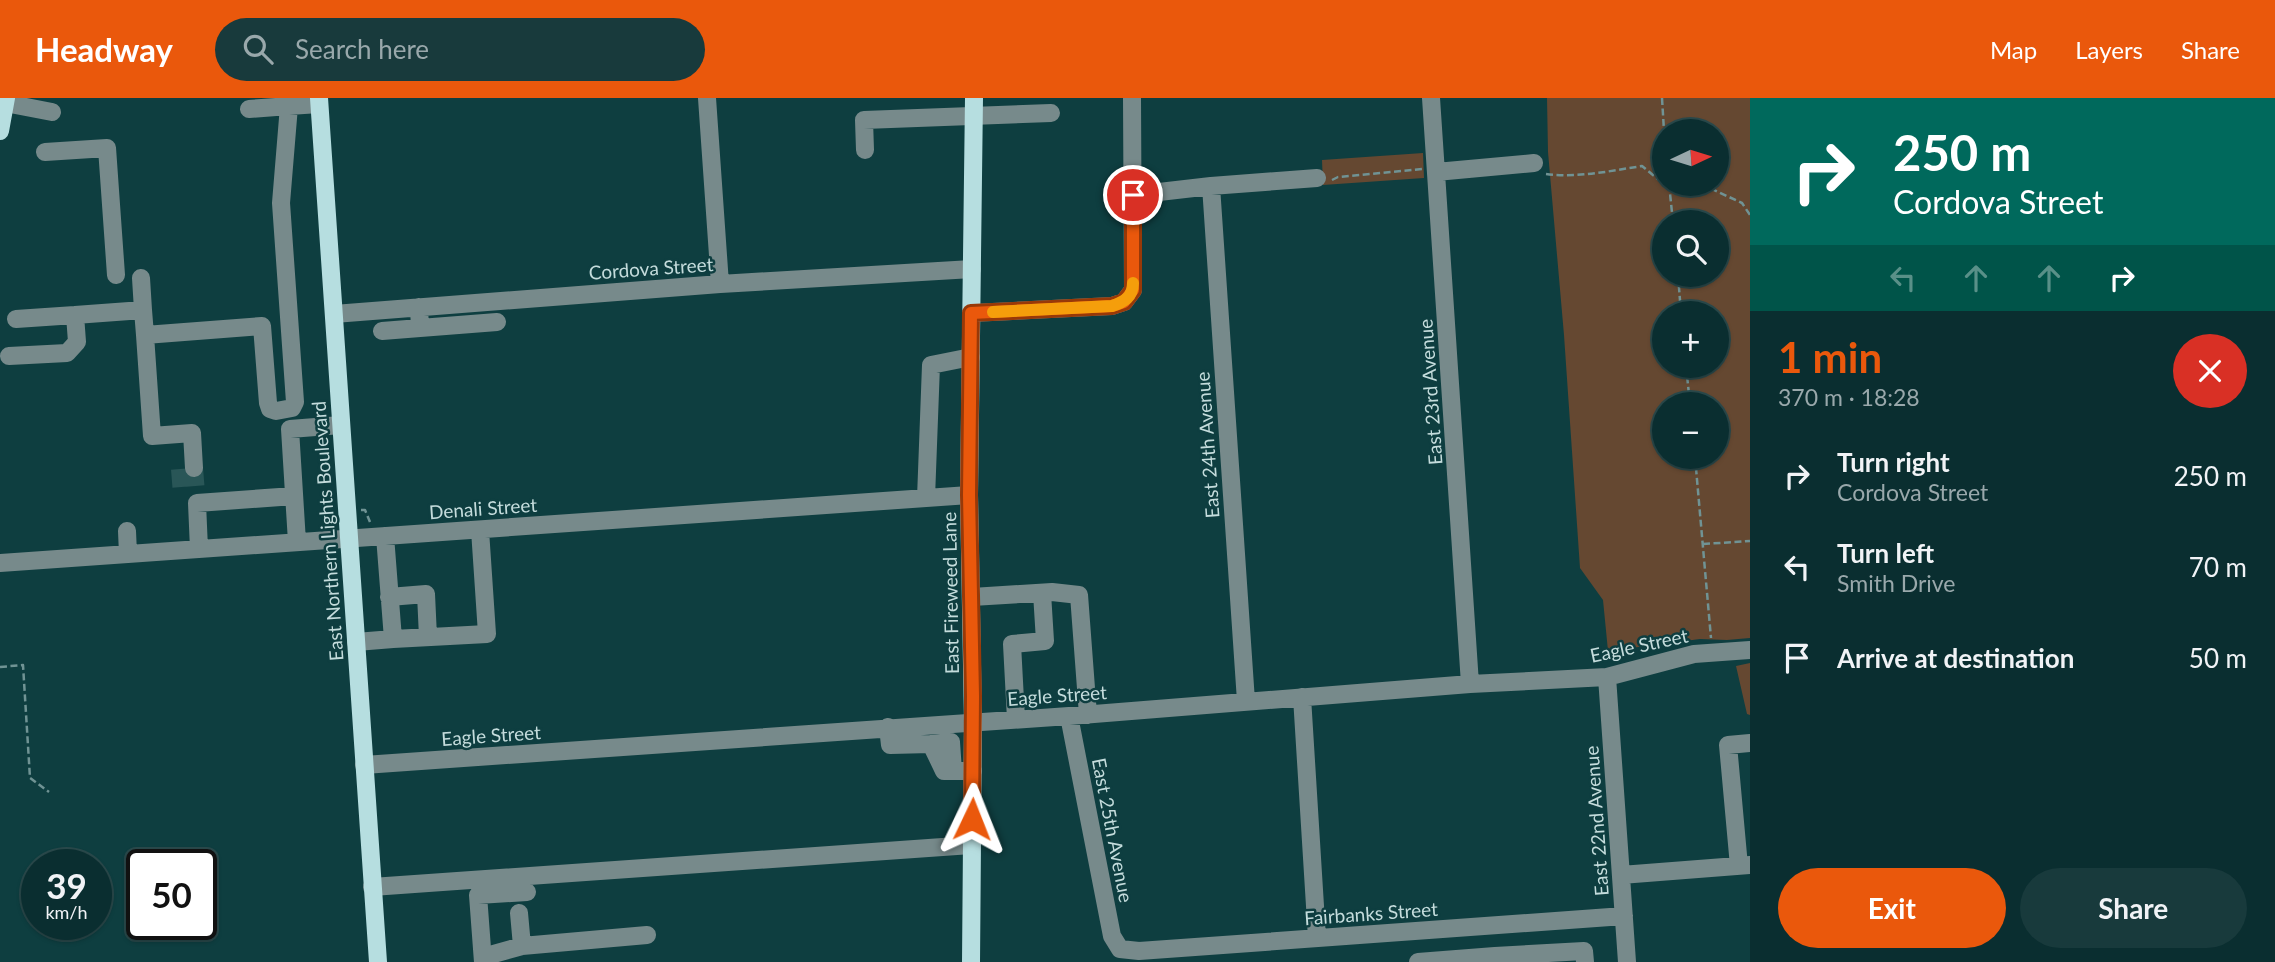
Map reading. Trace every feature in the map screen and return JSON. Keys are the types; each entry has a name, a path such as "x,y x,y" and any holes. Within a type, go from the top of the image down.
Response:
{"main road":[{"path":"0,131 6,101"},
{"name":"East Northern Lights Boulevard","path":"319,101 378,962"},
{"name":"East Fireweed Lane","path":"971,962 973,721 969,495 974,107"}],"street":[{"path":"707,98 720,284"},
{"path":"971,313 1112,306 1124,302 1133,290 1132,98"},
{"name":"East 23rd Avenue","path":"1431,98 1470,684"},
{"path":"6,101 52,112"},
{"path":"249,108 319,101"},
{"path":"145,335 262,326 270,409 288,410 295,402 281,203 288,102"},
{"path":"865,150 864,120 974,107 1051,113"},
{"path":"45,152 107,148 116,275"},
{"path":"1436,170 1534,163"},
{"path":"1133,195 1317,178"},
{"name":"East 24th Avenue","path":"1211,186 1246,701"},
{"name":"Cordova Street","path":"334,314 720,284 972,269"},
{"path":"141,278 152,436 192,433 193,464"},
{"path":"463,304 464,325"},
{"path":"419,307 420,328"},
{"path":"16,319 144,310"},
{"path":"9,356 67,352 77,342 75,315"},
{"path":"382,331 497,322"},
{"path":"926,498 931,365 971,358"},
{"path":"297,542 290,429 341,425"},
{"name":"Denali Street","path":"0,564 349,539 385,545 480,530 969,495"},
{"path":"199,550 196,496 294,496"},
{"path":"356,642 487,634 480,530"},
{"path":"127,531 128,554"},
{"path":"385,545 393,639"},
{"path":"972,597 1042,593 1045,641 1012,644 1016,719"},
{"name":"East 25th Avenue","path":"1042,593 1079,595 1078,715 1112,936 1120,949"},
{"path":"389,597 426,594 428,637"},
{"name":"Eagle Street","path":"364,765 1078,715 1470,684 1607,677 1694,654 1750,650"},
{"name":"East 22nd Avenue","path":"1607,677 1628,962"},
{"path":"1302,697 1317,938"},
{"path":"888,727 890,745 931,744 944,771 973,771"},
{"path":"1621,875 1744,865 1728,744 1750,743"},
{"path":"372,887 971,845"},
{"path":"527,892 478,895 483,960 522,946 647,935"},
{"path":"519,913 522,946"},
{"name":"Fairbanks Street","path":"1120,949 1139,951 1624,916"},
{"path":"1418,962 1542,958 1584,951 1585,962"}],"path":[{"path":"1662,98 1663,119"},
{"path":"1534,163 1542,173 1562,176 1642,166 1652,174"},
{"path":"1317,178 1319,185 1338,177 1436,170"},
{"path":"1727,196 1742,203 1750,215"},
{"path":"1696,469 1713,653"},
{"path":"1703,544 1750,541"},
{"path":"0,667 23,665 30,778 49,792"}],"shaded area":[{"path":"1547,98 1750,98 1750,638 1700,639 1608,651 1603,600 1580,568 1548,152"},
{"path":"1423,153 1424,178 1323,185 1322,160"},
{"path":"1750,663 1750,715 1747,714 1736,666"}],"tunnel":[{"path":"194,468 196,493"},
{"path":"180,469 182,494"}],"slow traffic":[{"path":"993,312 1112,306 1124,302 1133,290 1133,283"}],"route":[{"path":"972,819 973,696 969,522 971,313 1112,306 1124,302 1133,290 1133,195"}]}
